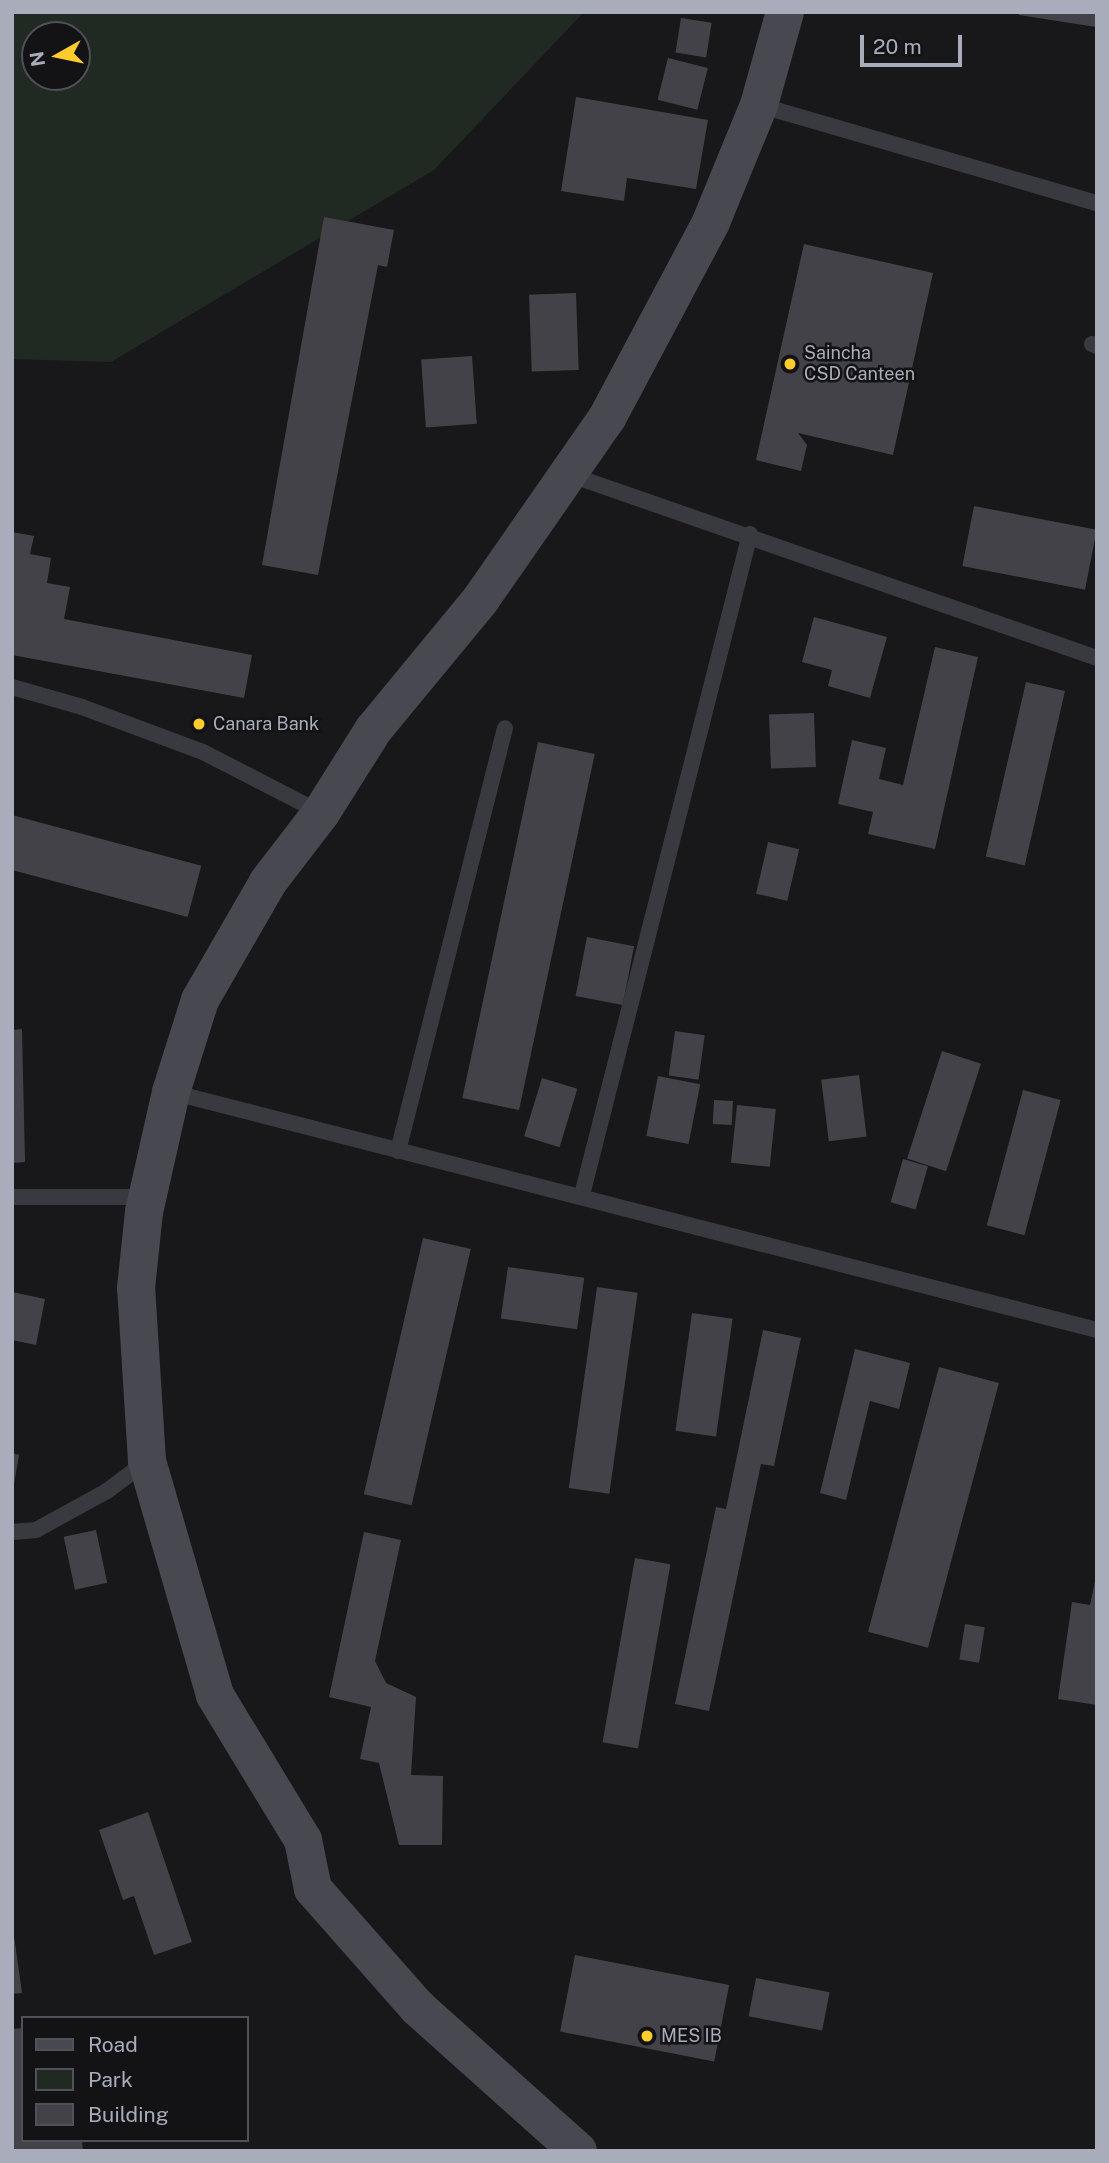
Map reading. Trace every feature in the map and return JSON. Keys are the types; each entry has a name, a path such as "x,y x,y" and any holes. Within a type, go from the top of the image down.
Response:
{"main road":[{"path":"578,2151 418,2008 313,1889 303,1840 215,1695 147,1461 136,1288 147,1197 171,1092 200,1000 268,882 321,813 374,729 481,598 607,418 711,222 759,105 785,12"}],"lane":[{"path":"759,105 1097,203"},
{"path":"568,474 750,534 1097,659"},
{"path":"582,1195 750,534"},
{"path":"12,687 82,707 203,752 321,813"},
{"path":"398,1151 505,728"},
{"path":"171,1092 582,1195 1097,1330"},
{"path":"12,1197 147,1197"},
{"path":"12,1532 36,1531 107,1491 147,1461"}],"green space":[{"path":"12,12 584,12 434,170 111,362 12,359"}],"building":[{"path":"1019,12 1097,12 1096,27 1019,15"},
{"path":"681,18 712,23 706,57 676,53"},
{"path":"668,58 708,68 697,110 658,100"},
{"path":"576,97 708,120 696,189 627,178 624,201 561,191"},
{"path":"324,217 394,230 387,267 378,265 318,575 262,565"},
{"path":"804,244 933,273 893,455 798,433 807,445 801,471 756,460"},
{"path":"576,293 579,370 532,372 529,295"},
{"path":"472,356 477,424 426,427 421,360"},
{"path":"974,506 1097,530 1085,590 962,566"},
{"path":"12,532 34,536 30,554 51,558 47,583 70,587 64,619 252,655 244,698 12,655"},
{"path":"814,617 887,637 870,698 828,686 832,670 802,662"},
{"path":"935,647 978,657 935,849 868,834 873,812 838,804 852,740 886,748 879,779 903,785"},
{"path":"1026,682 1065,691 1025,865 986,856"},
{"path":"814,713 816,767 771,769 769,715"},
{"path":"538,742 595,754 519,1110 462,1098"},
{"path":"12,815 201,866 188,917 12,870"},
{"path":"768,842 799,849 787,901 756,894"},
{"path":"587,937 634,946 623,1005 576,996"},
{"path":"22,1029 25,1162 12,1163 12,1030"},
{"path":"675,1031 705,1035 698,1080 669,1076"},
{"path":"942,1051 981,1064 946,1171 907,1158"},
{"path":"859,1075 867,1137 829,1141 821,1080"},
{"path":"658,1076 700,1084 689,1144 646,1136"},
{"path":"542,1078 577,1089 560,1147 524,1136"},
{"path":"1023,1090 1061,1100 1024,1235 987,1225"},
{"path":"714,1100 733,1101 732,1125 713,1124"},
{"path":"737,1105 776,1109 770,1167 731,1163"},
{"path":"903,1159 928,1166 916,1209 891,1202"},
{"path":"423,1238 471,1249 412,1505 364,1494"},
{"path":"508,1267 584,1278 577,1329 501,1318"},
{"path":"597,1287 638,1293 609,1494 569,1488"},
{"path":"12,1292 45,1299 36,1345 12,1340"},
{"path":"692,1313 733,1319 716,1437 675,1431"},
{"path":"763,1330 801,1338 774,1466 761,1464 709,1711 675,1704 716,1507 726,1509"},
{"path":"855,1349 910,1363 899,1409 870,1401 846,1500 820,1493"},
{"path":"939,1367 999,1383 928,1648 868,1632"},
{"path":"12,1453 19,1455 14,1484 12,1484"},
{"path":"96,1530 107,1583 75,1590 64,1537"},
{"path":"364,1532 401,1540 375,1661 386,1683 416,1697 411,1775 443,1776 442,1845 399,1845 379,1763 360,1759 371,1707 329,1697"},
{"path":"635,1558 670,1564 638,1748 603,1742"},
{"path":"1097,1572 1097,1705 1058,1699 1072,1602 1090,1605"},
{"path":"965,1624 985,1627 979,1663 959,1660"},
{"path":"148,1812 192,1942 154,1955 134,1896 123,1900 99,1830"},
{"path":"12,1936 22,1993 12,1994"},
{"path":"575,1955 729,1985 714,2062 560,2032"},
{"path":"756,1978 830,1992 822,2031 749,2016"},
{"path":"21,2028 21,2142 82,2142 83,2151 12,2151 12,2029"}],"place":[{"name":"Saincha CSD Canteen","path":"790,364"},
{"name":"Canara Bank","path":"199,724"},
{"name":"MES IB","path":"647,2036"}]}
